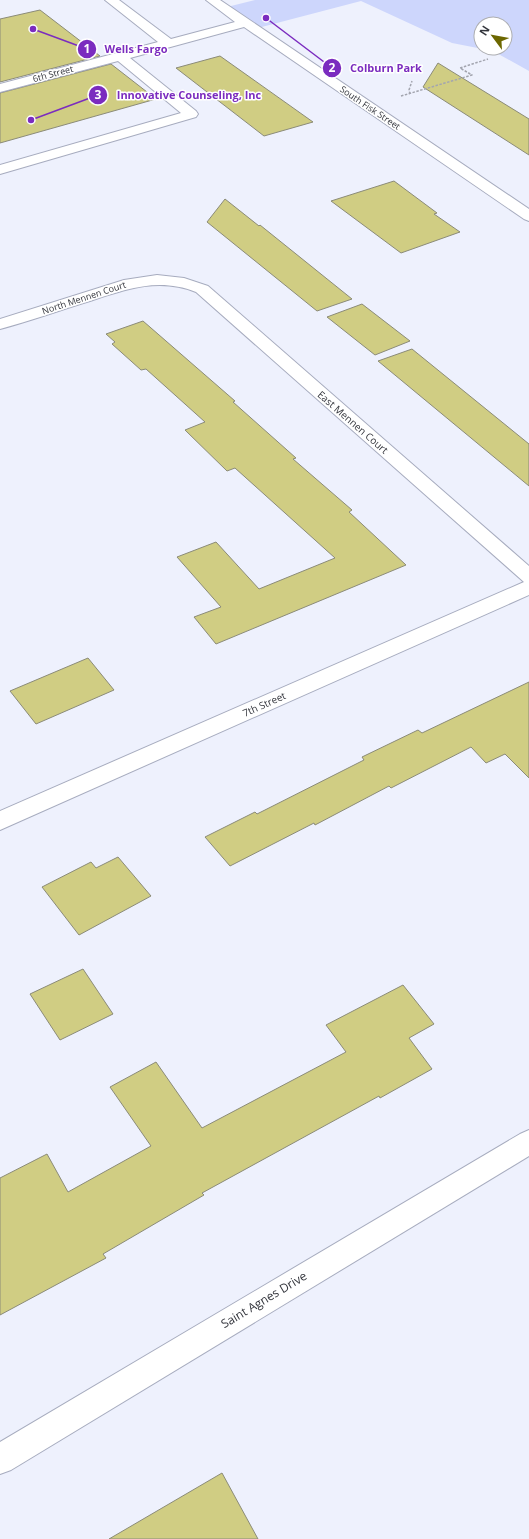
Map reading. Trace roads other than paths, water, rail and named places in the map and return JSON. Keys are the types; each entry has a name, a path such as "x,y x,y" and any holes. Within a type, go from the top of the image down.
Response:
{"street":[{"path":"111,0 168,43"},
{"name":"South Fisk Street","path":"212,0 529,216"},
{"name":"6th Street","path":"0,88 245,23"},
{"path":"0,170 191,114 120,56"},
{"name":"North Mennen Court","path":"0,324 130,283 150,279 170,279"},
{"name":"East Mennen Court","path":"170,279 191,284 202,289 529,577"},
{"name":"7th Street","path":"0,821 529,587"},
{"name":"Saint Agnes Drive","path":"0,1459 529,1142"}],"place":[{"name":"Colburn Park","path":"266,18"},
{"name":"Wells Fargo","path":"33,29"},
{"name":"Innovative Counseling, Inc","path":"31,120"}]}
